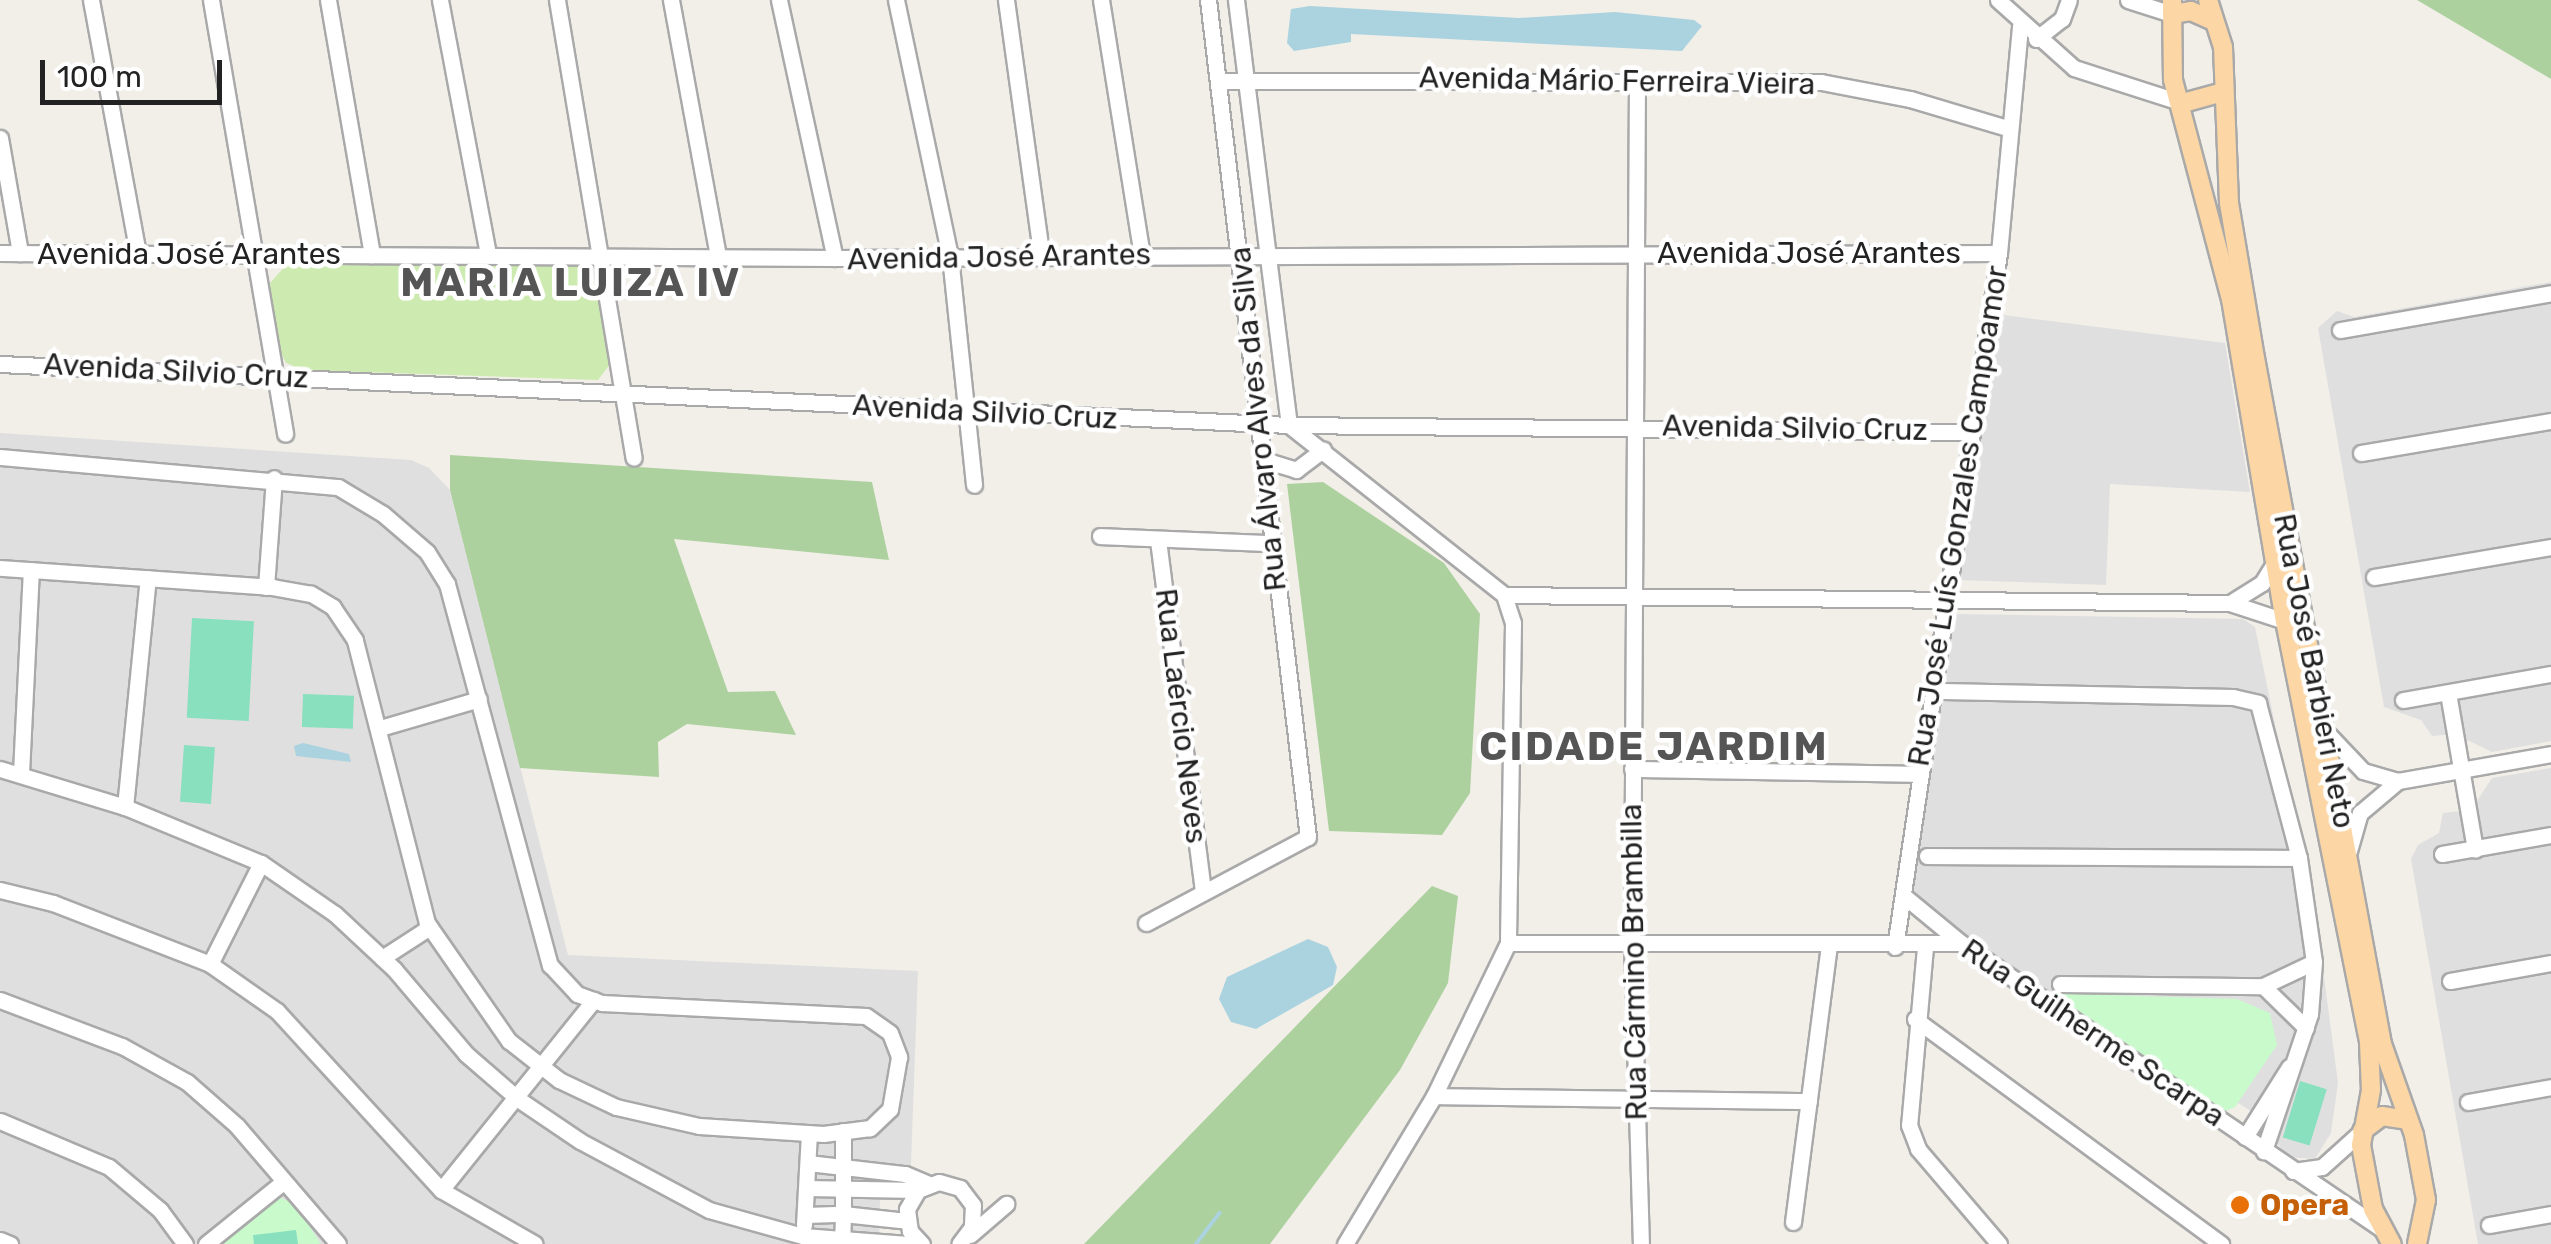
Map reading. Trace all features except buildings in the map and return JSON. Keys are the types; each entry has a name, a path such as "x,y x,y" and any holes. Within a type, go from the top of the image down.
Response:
{"main road":[{"path":"2208,0 2213,21"},
{"path":"2172,7 2213,21"},
{"name":"Rua José Barbieri Neto","path":"2172,7 2173,80 2231,299 2284,620 2369,1042 2371,1090 2362,1131 2386,1236"},
{"name":"Rua José Barbieri Neto","path":"2213,21 2223,47 2229,203 2322,725 2382,1044 2420,1167 2424,1218 2417,1244"},
{"path":"2182,103 2223,92"},
{"path":"2362,1131 2382,1116 2407,1120"},
{"path":"2386,1236 2424,1218"}],"street":[{"path":"90,0 138,254"},
{"path":"210,0 285,434"},
{"path":"328,0 372,255"},
{"path":"440,0 488,256"},
{"path":"557,0 604,256 634,458"},
{"path":"671,0 718,257"},
{"path":"779,0 834,258"},
{"path":"896,0 950,256 974,485"},
{"path":"1006,0 1042,258"},
{"path":"1101,0 1142,255"},
{"name":"Rua Álvaro Alves da Silva","path":"1203,892 1308,838 1270,543 1261,424 1221,80 1208,0"},
{"path":"1236,0 1289,425 1504,595 1513,623 1508,943 1434,1096 1345,1244"},
{"path":"1998,0 2020,26 2106,83 2182,103"},
{"path":"2036,38 2062,18 2069,0"},
{"path":"2128,0 2172,7"},
{"name":"Rua José Luís Gonzales Campoamor","path":"1895,947 1998,253 2006,128 2020,26"},
{"name":"Avenida Mário Ferreira Vieira","path":"1221,80 1246,77 1821,82 1910,99 2006,128"},
{"name":"Rua Cármino Brambilla","path":"1637,80 1632,943 1640,1244"},
{"path":"0,138 20,253"},
{"name":"Avenida José Arantes","path":"0,253 1042,258 1998,253"},
{"path":"2340,330 2551,293"},
{"name":"Avenida Silvio Cruz","path":"0,364 1289,425 1634,425 1972,432"},
{"path":"2361,453 2551,421"},
{"path":"1264,460 1296,470 1323,450"},
{"path":"0,457 274,478 338,487 383,514 427,552 447,584 550,966 577,994 594,1000 866,1016 890,1034 899,1057 890,1108 870,1128 842,1131 809,1133 699,1126 616,1107 544,1068 509,1041 430,927 380,728 346,622 311,594 266,587 0,568"},
{"path":"266,587 274,478"},
{"path":"1100,536 1270,543"},
{"name":"Rua Laércio Neves","path":"1158,540 1203,892"},
{"path":"2374,577 2551,547"},
{"path":"2230,603 2262,583 2274,564"},
{"path":"21,773 31,570"},
{"path":"125,807 148,578"},
{"path":"1504,595 2230,603 2284,620"},
{"path":"2402,700 2551,674"},
{"path":"1943,692 2233,697 2258,703 2265,715 2299,858 2314,962 2306,1028 2264,1151"},
{"path":"2448,693 2474,850"},
{"path":"380,728 479,699"},
{"path":"2322,725 2350,762 2398,781 2551,754"},
{"path":"0,769 125,807 261,863 335,914 382,958 466,1054 518,1099 580,1141 709,1210 804,1240 908,1244"},
{"path":"1632,770 1918,774"},
{"path":"2349,854 2360,813 2398,781"},
{"path":"2442,854 2551,835"},
{"path":"1927,856 2299,858"},
{"path":"210,964 261,863"},
{"path":"0,890 53,902 210,964 277,1011 442,1190 535,1244"},
{"path":"1146,923 1203,892"},
{"name":"Rua Guilherme Scarpa","path":"1904,896 1960,943 2386,1236"},
{"path":"382,958 430,927"},
{"path":"1508,943 1895,947 1960,943"},
{"path":"1793,1222 1829,946"},
{"path":"1925,947 1915,1019 1909,1125 1918,1149 1999,1244"},
{"path":"2060,984 2263,986 2314,962"},
{"path":"2450,981 2551,963"},
{"path":"2263,986 2306,1028"},
{"path":"0,1000 122,1046 187,1082 237,1126 325,1238 338,1244"},
{"path":"442,1190 544,1068 594,1000"},
{"path":"1915,1019 2221,1244"},
{"path":"2245,1137 2291,1064"},
{"path":"2468,1102 2551,1087"},
{"path":"1434,1096 1809,1101"},
{"path":"0,1121 109,1167 160,1210 186,1244"},
{"path":"842,1131 842,1241"},
{"path":"2285,1167 2305,1173 2322,1167 2362,1131"},
{"path":"804,1240 809,1133"},
{"path":"808,1164 904,1174 923,1187"},
{"path":"206,1244 282,1183"},
{"path":"807,1188 880,1190 950,1183 973,1205 991,1210 1006,1204 959,1244"},
{"path":"907,1220 923,1187"},
{"path":"959,1244 972,1227 973,1205"},
{"path":"2489,1225 2551,1214"},
{"path":"805,1215 907,1220"},
{"path":"907,1220 922,1244"},
{"path":"0,1240 10,1244"}],"shaded area":[{"path":"2551,282 2551,741 2492,752 2455,734 2432,736 2421,720 2384,707 2318,328 2337,311 2354,317"},
{"path":"1995,314 2225,343 2250,492 2110,484 2106,585 1958,580"},
{"path":"0,433 411,460 429,468 450,490 568,955 918,971 911,1165 881,1164 879,1244 0,1244"},
{"path":"1958,614 2243,619 2255,627 2319,939 2338,1083 2331,1133 2315,1159 2287,1157 2278,1144 2280,1129 2238,1103 2224,1113 1914,905 1908,895 1942,626"},
{"path":"2551,768 2551,1244 2478,1244 2411,859 2418,845 2439,833 2443,813 2471,810 2492,778"}],"green space":[{"path":"2417,0 2551,0 2551,79"},
{"path":"577,263 600,280 611,363 598,380 303,370 286,363 278,347 270,283 287,264"},
{"path":"450,455 872,482 889,560 674,539 728,692 775,691 796,735 687,724 658,742 659,777 520,768 450,490"},
{"path":"1323,482 1444,563 1480,614 1470,793 1442,835 1329,831 1287,484"},
{"path":"192,618 254,621 249,721 187,718"},
{"path":"303,694 354,696 353,729 302,727"},
{"path":"184,745 215,747 211,804 180,802"},
{"path":"1432,886 1458,896 1448,983 1400,1070 1270,1244 1084,1244"},
{"path":"2042,993 2237,999 2270,1013 2277,1045 2235,1107 2221,1113"},
{"path":"2300,1081 2327,1089 2310,1146 2283,1137"},
{"path":"279,1197 295,1204 321,1244 217,1244"},
{"path":"296,1230 298,1244 254,1244 253,1235"}],"water":[{"path":"1310,6 1519,18 1615,12 1694,20 1702,26 1682,51 1351,34 1351,42 1294,51 1287,43 1291,9"},
{"path":"303,743 349,754 351,762 296,756 294,746"},
{"path":"1308,939 1328,947 1337,967 1333,985 1256,1029 1231,1022 1219,999 1227,977"}],"waterway":[{"path":"1196,1244 1219,1213"}],"place":[{"name":"Opera","path":"2240,1205"}],"district":[{"name":"MARIA LUIZA IV","path":"571,283"},
{"name":"CIDADE JARDIM","path":"1654,747"}]}
